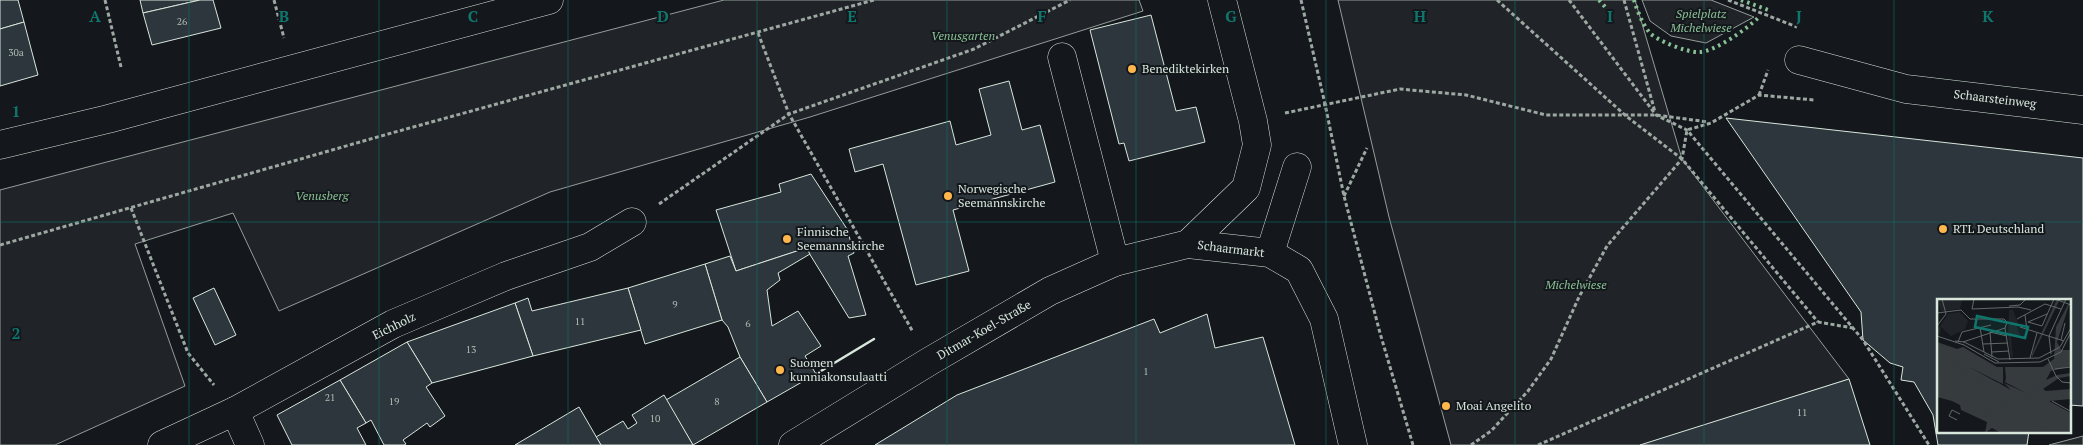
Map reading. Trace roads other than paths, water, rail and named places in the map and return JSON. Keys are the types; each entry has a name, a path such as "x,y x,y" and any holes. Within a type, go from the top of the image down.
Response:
{"street":[{"path":"0,145 108,119 549,0"},
{"name":"Schaarmarkt","path":"1188,244 1246,188 1257,145 1253,121 1222,0"},
{"path":"1062,57 1115,262"},
{"name":"Schaarsteinweg","path":"1799,60 1906,88 2083,110"},
{"path":"1270,252 1297,167"},
{"name":"Eichholz","path":"162,445 235,411 393,324 506,276 590,247 632,222"},
{"name":"Schaarmarkt","path":"1188,244 1270,252 1299,270 1324,319 1353,445"},
{"name":"Ditmar-Koel-Straße","path":"793,445 930,361 1050,291 1115,262 1188,244"},
{"path":"235,411 250,445"}],"place":[{"name":"Benediktekirken","path":"1132,69"},
{"name":"Norwegische Seemannskirche","path":"948,196"},
{"name":"RTL Deutschland","path":"1943,229"},
{"name":"Finnische Seemannskirche","path":"787,239"},
{"name":"Suomen kunniakonsulaatti","path":"780,370"},
{"name":"Moai Angelito","path":"1446,406"}],"park label":[{"name":"Spielplatz Michelwiese","path":"1701,21"},
{"name":"Venusgarten","path":"963,36"},
{"name":"Venusberg","path":"322,196"},
{"name":"Michelwiese","path":"1576,285"}]}
